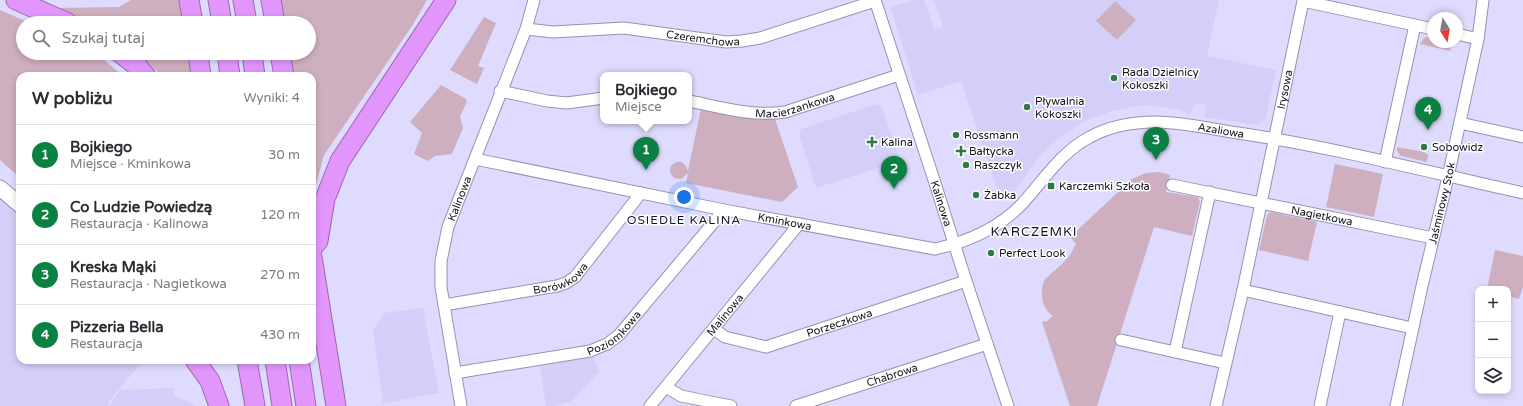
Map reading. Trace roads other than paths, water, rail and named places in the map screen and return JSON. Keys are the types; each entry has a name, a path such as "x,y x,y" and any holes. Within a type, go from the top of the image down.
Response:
{"highway":[{"path":"16,0 52,16"},
{"path":"189,0 192,16"},
{"path":"218,0 221,16"},
{"path":"243,0 246,16"},
{"path":"271,0 274,16"},
{"path":"316,243 318,240 325,199 340,161 446,0"},
{"path":"129,60 142,72"},
{"path":"199,60 200,72"},
{"path":"228,60 229,72"},
{"path":"253,60 254,72"},
{"path":"281,60 283,72"},
{"path":"316,282 336,406"},
{"path":"198,364 210,381 219,406"},
{"path":"248,364 254,406"},
{"path":"276,364 282,406"},
{"path":"300,364 306,406"}],"street":[{"name":"Kalinowa","path":"461,406 441,281 441,261 444,243 448,227 500,91 526,29 534,0"},
{"name":"Kalinowa","path":"875,0 1008,406"},
{"name":"Czeremchowa","path":"526,29 553,32 624,28 726,42 742,41 760,38 875,0"},
{"name":"Jaśminowy Stok","path":"1396,406 1412,328 1448,177 1478,39 1483,0"},
{"name":"Irysowa","path":"1216,406 1243,290 1260,202 1275,138 1303,1 1427,28"},
{"path":"1384,162 1415,25"},
{"path":"1463,35 1478,39"},
{"name":"Macierzankowa","path":"692,102 755,114 771,114 785,112 899,75"},
{"path":"500,91 547,101 567,103 600,98"},
{"name":"Azaliowa","path":"955,245 1003,221 1022,204 1074,147 1089,137 1117,126 1137,122 1164,122 1275,138 1523,193"},
{"path":"1460,123 1523,137"},
{"name":"Kminkowa","path":"475,159 724,210 935,249 955,245"},
{"name":"Nagietkowa","path":"1172,184 1433,238"},
{"path":"0,188 16,202"},
{"path":"1175,352 1210,192"},
{"name":"Borówkowa","path":"444,305 557,286 566,283 575,277 641,193"},
{"name":"Poziomkowa","path":"455,373 590,351 607,344 619,335 724,210"},
{"name":"Malinowa","path":"650,406 799,224"},
{"name":"Porzeczkowa","path":"714,329 725,337 766,347 966,280"},
{"path":"1243,290 1412,328"},
{"path":"1320,406 1340,312"},
{"path":"1121,340 1225,363"},
{"name":"Chabrowa","path":"796,406 987,344"},
{"path":"666,387 681,396 731,406"}],"place":[{"name":"Rada Dzielnicy Kokoszki","path":"1114,78"},
{"name":"Pływalnia Kokoszki","path":"1027,107"},
{"name":"Pizzeria Bella","path":"1428,130"},
{"name":"Rossmann","path":"956,135"},
{"name":"Kalina","path":"872,142"},
{"name":"Sobowidz","path":"1424,147"},
{"name":"Bałtycka","path":"961,151"},
{"name":"Kreska Mąki","path":"1156,160"},
{"name":"Raszczyk","path":"966,165"},
{"name":"Bojkiego","path":"646,170"},
{"name":"Karczemki Szkoła","path":"1051,186"},
{"name":"Co Ludzie Powiedzą","path":"894,189"},
{"name":"Żabka","path":"976,195"},
{"name":"Perfect Look","path":"991,253"}],"district":[{"name":"OSIEDLE KALINA","path":"684,220"},
{"name":"KARCZEMKI","path":"1034,232"}]}
